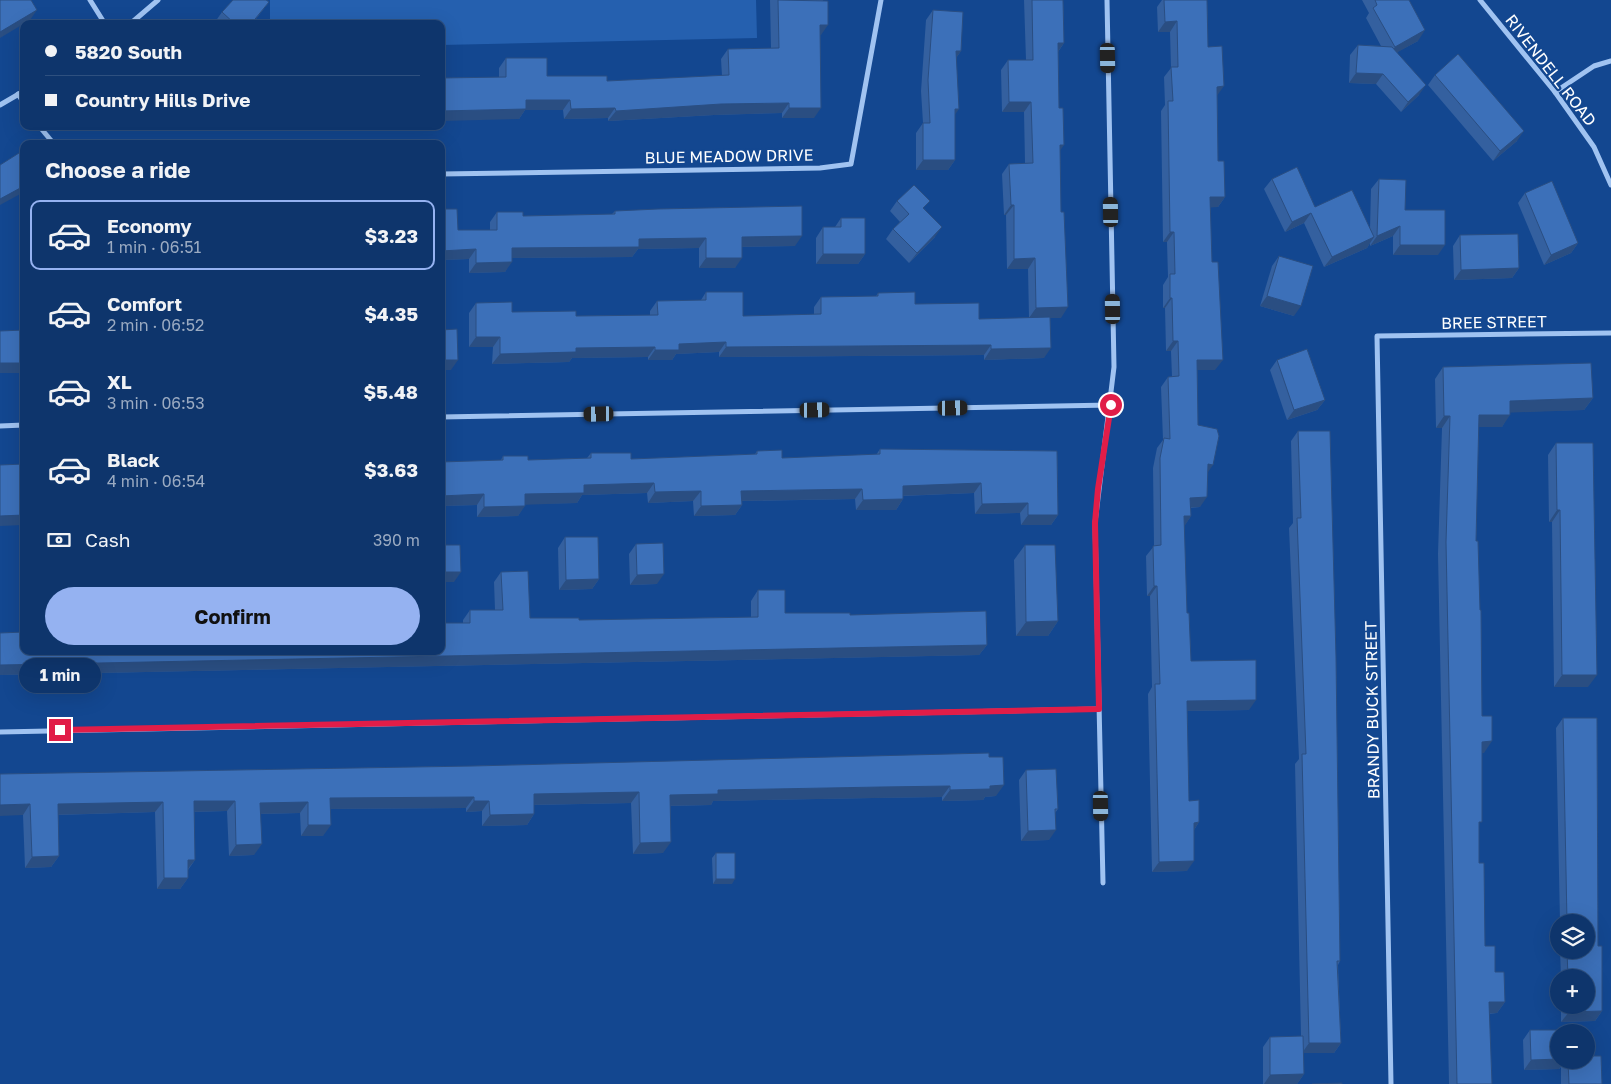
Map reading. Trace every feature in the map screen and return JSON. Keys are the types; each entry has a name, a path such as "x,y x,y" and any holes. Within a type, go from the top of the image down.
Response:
{"street":[{"path":"90,0 102,20"},
{"path":"135,20 158,0"},
{"name":"BLUE MEADOW DRIVE","path":"445,174 810,168 851,164 881,0"},
{"path":"1103,883 1095,523 1098,489 1111,405 1114,366 1106,0"},
{"name":"RIVENDELL ROAD","path":"1480,0 1555,92 1594,147 1611,185"},
{"path":"1555,92 1594,66 1611,60"},
{"path":"0,105 18,94 20,97"},
{"path":"42,130 51,140"},
{"name":"BREE STREET","path":"1378,336 1611,333"},
{"name":"BRANDY BUCK STREET","path":"1378,336 1392,1084"},
{"path":"445,417 1111,405"},
{"path":"0,426 20,425"},
{"path":"0,732 1099,709"}],"shaded area":[{"path":"270,0 756,0 757,38 445,45 445,20 270,20"}],"building":[{"path":"0,0 31,0 37,10 0,32"},
{"path":"233,0 266,0 269,2 254,20 231,20 222,12"},
{"path":"778,0 828,1 828,25 820,25 821,108 789,108 789,103 721,104 616,111 615,108 571,109 570,100 526,100 526,109 445,111 445,78 506,77 506,58 547,58 547,76 607,76 607,81 729,75 728,49 779,48"},
{"path":"1032,0 1063,0 1064,43 1058,43 1059,108 1063,108 1064,145 1060,145 1061,212 1064,212 1068,307 1036,308 1035,258 1014,259 1014,205 1011,205 1009,164 1033,163 1031,102 1009,102 1008,60 1033,60"},
{"path":"1164,0 1207,0 1208,47 1222,46 1224,86 1217,87 1218,161 1224,161 1225,197 1210,197 1212,262 1218,262 1223,360 1197,360 1198,425 1217,429 1219,436 1213,465 1208,464 1207,497 1190,498 1191,516 1184,516 1187,613 1189,613 1191,661 1256,660 1256,700 1187,701 1189,801 1199,800 1199,822 1194,823 1194,861 1159,862 1155,684 1160,684 1157,586 1154,586 1153,546 1161,545 1160,458 1164,438 1170,439 1168,377 1179,376 1178,341 1173,341 1172,298 1170,298 1170,274 1175,274 1174,232 1170,232 1168,101 1173,101 1171,67 1178,67 1177,21 1165,22"},
{"path":"1375,0 1409,0 1425,30 1395,47 1373,8 1377,5"},
{"path":"933,10 963,12 961,51 956,51 959,109 955,109 955,160 923,160 923,123 930,123 928,80"},
{"path":"1358,45 1392,47 1426,85 1408,102 1383,74 1356,73"},
{"path":"1458,54 1524,131 1500,151 1435,75"},
{"path":"19,153 20,155 20,188 0,199 0,165"},
{"path":"1297,167 1315,207 1352,190 1374,237 1332,257 1311,213 1292,222 1272,179"},
{"path":"1379,179 1406,180 1405,210 1445,210 1445,245 1400,245 1400,226 1377,236"},
{"path":"1552,181 1578,243 1551,255 1525,193"},
{"path":"914,185 930,201 923,208 942,227 917,253 893,229 909,214 897,201"},
{"path":"802,206 802,236 742,237 742,258 706,258 706,238 639,239 639,247 512,248 512,262 476,263 476,249 445,251 445,209 457,209 458,230 497,230 497,212 523,212 523,216 615,214 615,211"},
{"path":"841,218 865,218 865,254 823,254 823,227 841,227"},
{"path":"1518,234 1519,268 1461,270 1460,235"},
{"path":"1279,256 1313,266 1301,306 1267,296"},
{"path":"706,292 743,292 743,316 821,314 821,297 878,296 878,293 915,292 915,304 979,303 979,319 1050,317 1051,348 991,349 991,345 726,347 726,342 679,344 679,350 655,350 655,347 576,348 576,352 500,354 500,337 476,337 476,303 512,302 512,312 576,311 576,316 658,315 657,301 706,300"},
{"path":"457,329 458,360 445,360 445,330"},
{"path":"20,330 20,363 0,363 0,331"},
{"path":"1307,349 1325,400 1294,410 1277,360"},
{"path":"1591,363 1593,398 1510,401 1510,415 1479,415 1476,541 1478,541 1481,610 1482,716 1492,716 1492,741 1482,742 1482,822 1479,822 1479,863 1484,863 1485,946 1495,946 1495,972 1504,972 1505,1002 1489,1002 1492,1084 1457,1084 1446,542 1450,416 1444,416 1443,367"},
{"path":"1298,431 1330,431 1336,657 1340,961 1337,961 1341,1043 1309,1043 1302,754 1306,754 1297,518 1301,518"},
{"path":"1556,443 1593,443 1597,675 1562,675 1560,510 1557,510"},
{"path":"880,449 1057,451 1058,515 1028,515 1028,503 982,504 981,483 903,486 903,499 863,500 862,489 741,491 742,505 701,506 701,491 655,492 654,483 584,485 584,493 525,494 525,506 484,507 484,494 445,496 445,462 503,460 503,456 528,456 528,460 591,458 591,453 631,453 631,459 757,454 757,451 782,450 782,458 880,454"},
{"path":"20,464 20,515 0,516 0,465"},
{"path":"565,537 598,537 599,579 566,580"},
{"path":"663,543 664,574 637,575 636,544"},
{"path":"445,545 460,545 461,572 445,572"},
{"path":"1025,545 1055,545 1058,621 1026,622"},
{"path":"528,571 530,618 579,618 579,620 758,617 758,590 785,590 785,613 850,613 850,615 986,611 987,645 0,665 0,633 20,632 20,655 445,655 445,623 470,623 470,610 503,610 501,572"},
{"path":"1563,718 1597,718 1598,946 1602,946 1602,1011 1595,1011 1595,969 1568,969 1567,959 1595,959 1595,914 1567,914"},
{"path":"989,753 989,757 1003,757 1004,785 990,786 990,789 950,790 950,786 718,790 718,794 670,795 671,842 640,843 639,792 534,794 534,814 490,815 489,801 474,801 474,797 330,798 331,825 308,825 308,802 260,803 262,844 236,845 235,801 194,801 195,860 188,860 188,878 164,878 163,802 58,804 59,856 32,857 30,804 0,805 0,774 473,766"},
{"path":"1056,769 1058,809 1055,809 1056,830 1028,831 1026,770"},
{"path":"716,853 735,853 735,879 716,879"},
{"path":"1530,1030 1550,1030 1550,1059 1531,1060"},
{"path":"1303,1036 1304,1074 1270,1075 1270,1037"},
{"path":"1595,1056 1601,1056 1602,1084 1569,1084 1568,1069 1595,1069"}],"route":[{"path":"60,730 1099,709 1095,523 1098,489 1111,405"}]}
